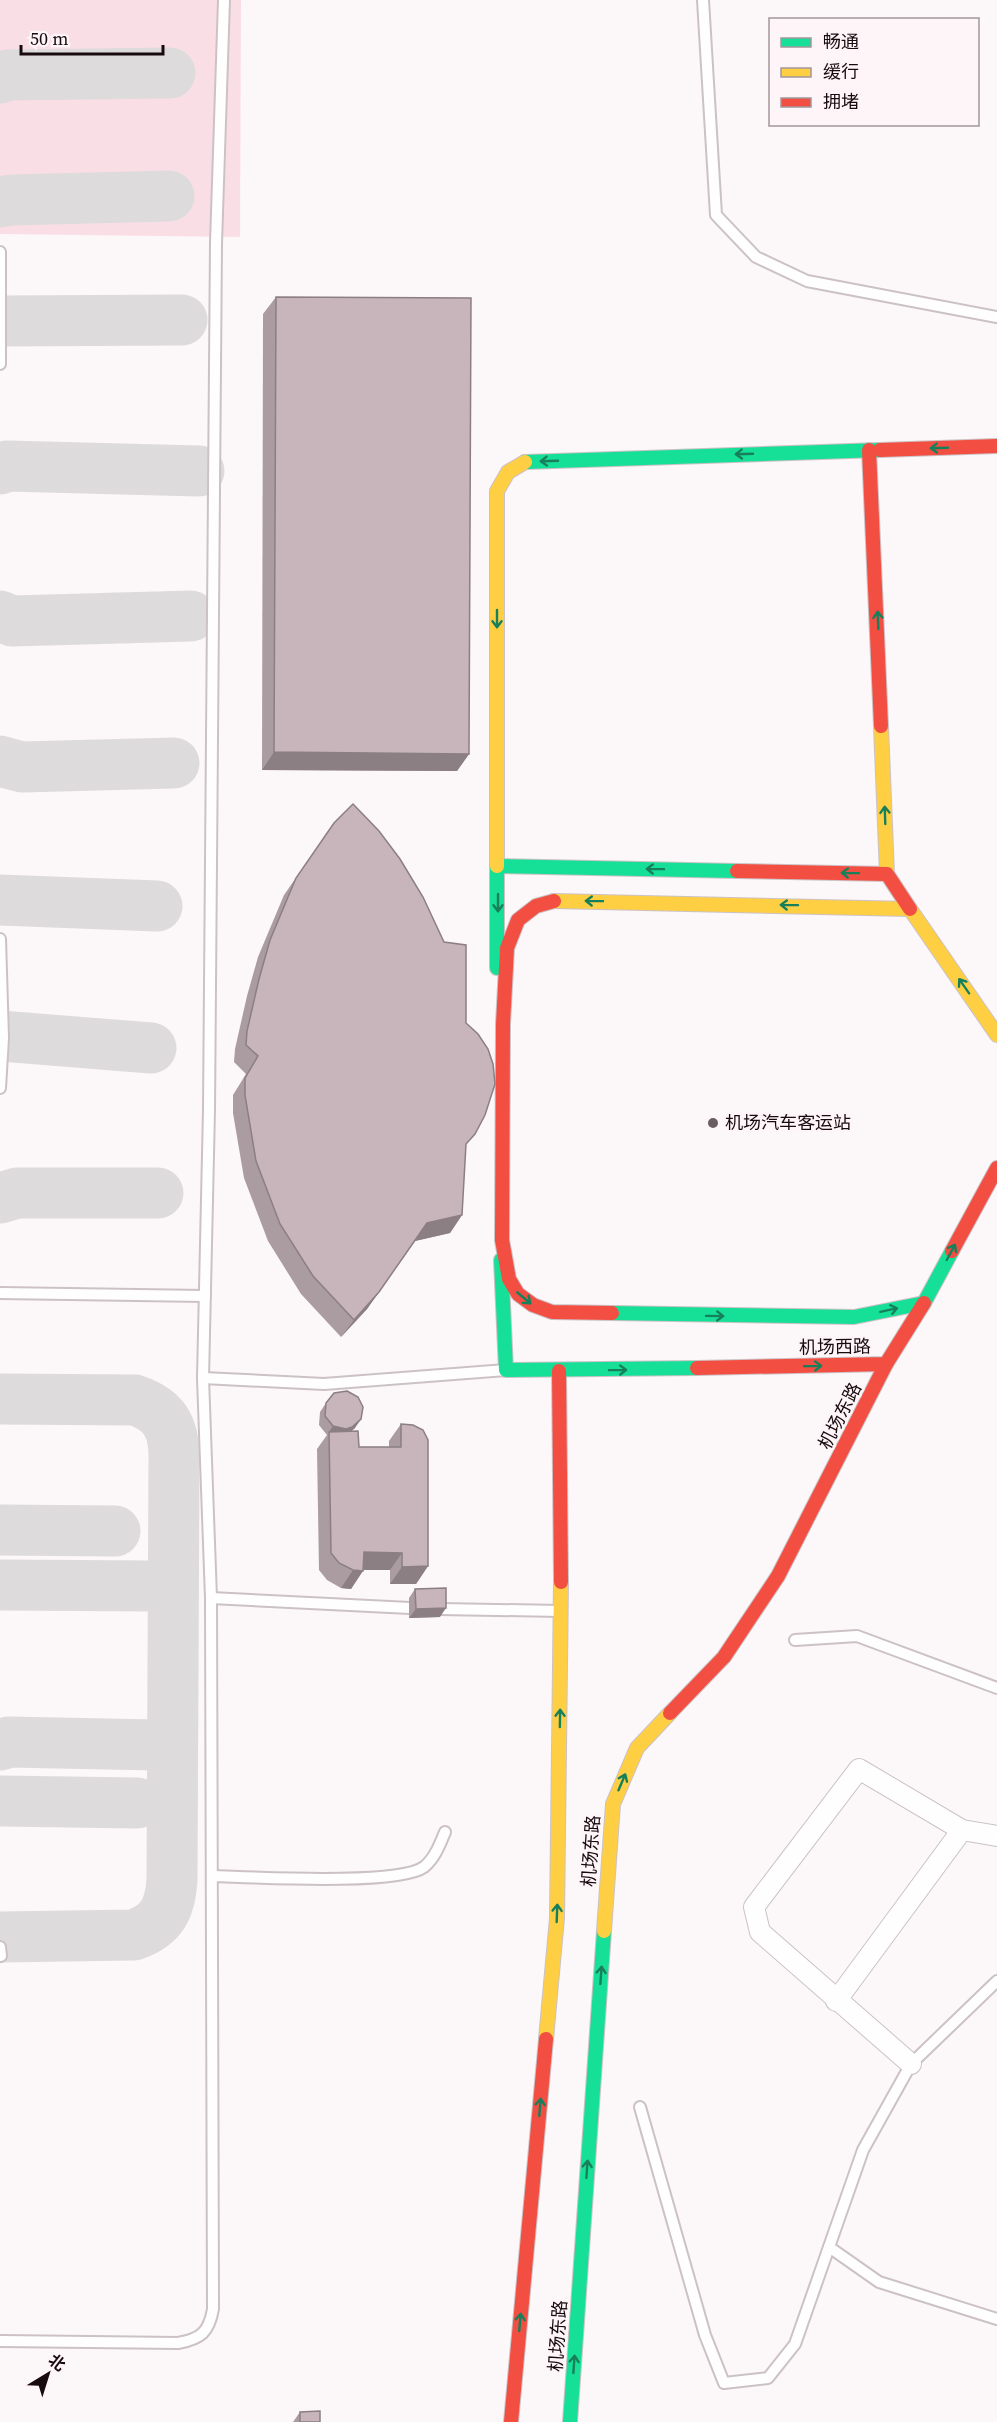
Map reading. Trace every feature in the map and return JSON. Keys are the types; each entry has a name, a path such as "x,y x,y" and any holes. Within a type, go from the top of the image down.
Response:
{"main road":[{"path":"506,1370 497,1164 495,1037 498,899 497,491 502,476 513,466 528,461 997,446"},
{"path":"869,450 887,874 997,1035"},
{"path":"497,866 887,874"},
{"path":"910,909 557,900 536,906 518,920 507,948 503,1024 502,1240 509,1279 518,1294 533,1305 552,1312 854,1317 924,1303"},
{"name":"机场西路","path":"506,1370 559,1371 886,1364 924,1303 997,1168"},
{"name":"机场东路","path":"570,2422 613,1804 637,1748 724,1657 778,1576 886,1364"},
{"name":"机场东路","path":"515,2421 557,1918 561,1611 559,1371"}],"street":[{"path":"912,2064 836,2001 760,1932 754,1907 860,1769 962,1830 997,1836"},
{"path":"836,2001 962,1830"}],"lane":[{"path":"0,2341 178,2343 195,2340 211,2321 213,2309 211,1598 203,1378 209,1098 216,243 224,0"},
{"path":"704,0 716,215 756,257 807,281 997,317"},
{"path":"0,252 0,364"},
{"path":"0,939 3,1038 0,1088"},
{"path":"0,1293 205,1296"},
{"path":"203,1378 324,1384 506,1370"},
{"path":"211,1598 410,1608"},
{"path":"441,1609 561,1611"},
{"path":"795,1640 857,1636 997,1688"},
{"path":"213,1876 320,1879 408,1874 422,1868 431,1860 445,1832"},
{"path":"0,1947 0,1956"},
{"path":"640,2107 705,2335 724,2383 768,2378 795,2344 863,2150 912,2064 997,1981"},
{"path":"829,2247 879,2282 997,2319"}],"shaded area":[{"path":"0,0 241,0 240,237 0,234"}],"building":[{"path":"276,297 471,298 469,754 274,752"},
{"path":"353,804 379,831 400,859 423,897 444,942 466,945 466,1023 478,1034 488,1049 493,1064 495,1084 485,1115 475,1134 466,1144 462,1215 427,1223 379,1292 354,1320 313,1276 280,1224 256,1161 245,1095 245,1078 258,1056 246,1045 247,1031 270,940 296,878 334,823"},
{"path":"347,1391 358,1397 363,1407 361,1419 346,1429 333,1426 325,1416 326,1403 334,1393"},
{"path":"401,1424 413,1425 423,1430 428,1440 428,1566 402,1567 402,1553 364,1552 363,1571 353,1570 339,1563 331,1553 329,1432 358,1431 359,1447 401,1447"},
{"path":"446,1588 446,1608 416,1609 415,1589"},
{"path":"320,2411 320,2422 300,2422 300,2412"}],"taxiway":[{"path":"0,78 8,75 170,73"},
{"path":"0,202 169,196"},
{"path":"0,321 182,320"},
{"path":"0,469 7,466 199,471"},
{"path":"0,616 12,621 191,616"},
{"path":"0,761 22,767 174,763"},
{"path":"0,900 157,906"},
{"path":"0,1036 151,1048"},
{"path":"0,1198 17,1193 158,1193"},
{"path":"0,1399 135,1400 160,1414 169,1428 174,1446 172,1880 166,1908 158,1921 134,1935 0,1937"},
{"path":"0,1530 115,1531"},
{"path":"0,1585 152,1586"},
{"path":"0,1745 9,1742 156,1745"},
{"path":"0,1801 137,1803"}],"traffic: fast":[{"path":"525,462 880,450"},
{"path":"497,968 497,866 737,871"},
{"path":"612,1313 854,1317 924,1303 952,1251"},
{"path":"501,1260 506,1370 697,1368"},
{"path":"570,2422 604,1931"}],"traffic: slow":[{"path":"497,866 497,491 508,472 525,462"},
{"path":"881,726 887,874"},
{"path":"554,901 910,909 997,1035"},
{"path":"546,2039 557,1918 561,1582"},
{"path":"604,1931 613,1804 637,1748 670,1713"}],"traffic: jam":[{"path":"880,450 997,446"},
{"path":"869,450 881,726"},
{"path":"737,871 887,874 910,909"},
{"path":"554,901 536,906 518,920 507,948 503,1024 502,1240 509,1279 518,1294 533,1305 552,1312 612,1313"},
{"path":"952,1251 997,1168"},
{"path":"697,1368 886,1364 924,1303"},
{"path":"670,1713 724,1657 778,1576 886,1364"},
{"path":"559,1371 561,1582"},
{"path":"511,2422 546,2039"}],"place":[{"name":"机场汽车客运站","path":"713,1123"}]}
